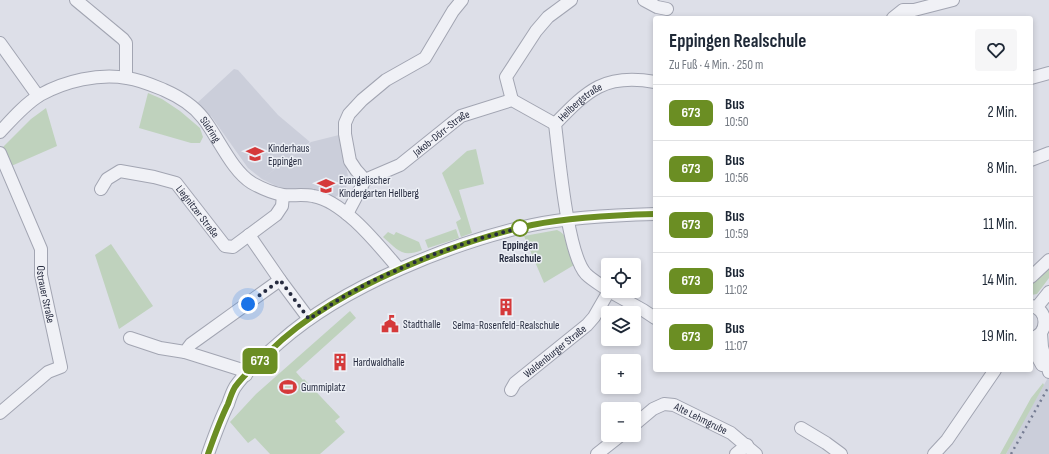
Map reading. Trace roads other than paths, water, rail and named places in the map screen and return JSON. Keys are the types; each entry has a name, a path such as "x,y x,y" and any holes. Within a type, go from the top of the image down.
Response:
{"street":[{"path":"76,0 126,43 126,78"},
{"path":"347,214 365,180 350,161 345,134 345,122 349,114 362,100 386,80 425,58 453,11 462,0"},
{"path":"555,124 512,100 506,77 536,31 548,17 571,0"},
{"path":"644,0 657,7 668,9"},
{"path":"896,16 912,0"},
{"path":"903,10 914,10 953,0"},
{"path":"0,43 38,96"},
{"path":"1033,77 1049,73"},
{"name":"Südring","path":"0,132 38,96 55,88 82,79 104,77 126,78 149,83 189,103 203,118 242,174 251,182 263,189 283,195 302,194 326,199 347,214 399,269"},
{"name":"Hellbergstraße","path":"601,285 586,274 581,267 574,250 568,221 555,124 579,99 600,86 620,79 635,79 653,82"},
{"name":"Jakob-Dörr-Straße","path":"365,180 400,165 461,116 512,100"},
{"name":"Ostrauer Straße","path":"0,153 41,249 41,275 61,367 48,372 0,413"},
{"path":"1033,159 1049,153"},
{"name":"Liegnitzer Straße","path":"101,189 107,179 120,170 176,183 225,246 233,246 276,215 282,206 283,195"},
{"path":"208,454 219,423 235,387 246,374 274,347 309,319 341,298 372,281 429,256 494,234 534,225 618,216 653,214"},
{"path":"249,234 280,280 309,319"},
{"path":"1033,275 1049,260"},
{"path":"185,352 192,344 280,280"},
{"path":"1045,368 1042,347 1036,336 1046,325 1046,319 1040,308 1049,292"},
{"name":"Waldenburger Straße","path":"511,390 516,383 588,325 605,298"},
{"name":"Hellbergstraße","path":"622,298 653,317"},
{"path":"130,338 160,348 185,352 239,369 246,374"},
{"path":"1033,348 1049,375"},
{"path":"1033,359 1045,368"},
{"path":"982,388 990,372"},
{"path":"934,454 947,440 994,372"},
{"name":"Alte Lehmgrube","path":"641,419 653,409 664,404 674,405 731,433 756,454"},
{"path":"801,428 826,442 841,454"},
{"path":"597,454 612,442"},
{"path":"736,454 747,446"}],"railway":[{"path":"1011,454 1049,386"}],"place":[{"name":"Kinderhaus Eppingen","path":"255,154"},
{"name":"Evangelischer Kindergarten Hellberg","path":"326,186"},
{"name":"Eppingen Realschule","path":"520,228"},
{"name":"Selma-Rosenfeld-Realschule","path":"506,307"},
{"name":"Stadthalle","path":"390,324"},
{"name":"Hardwaldhalle","path":"340,362"},
{"name":"Gummiplatz","path":"288,387"}]}
